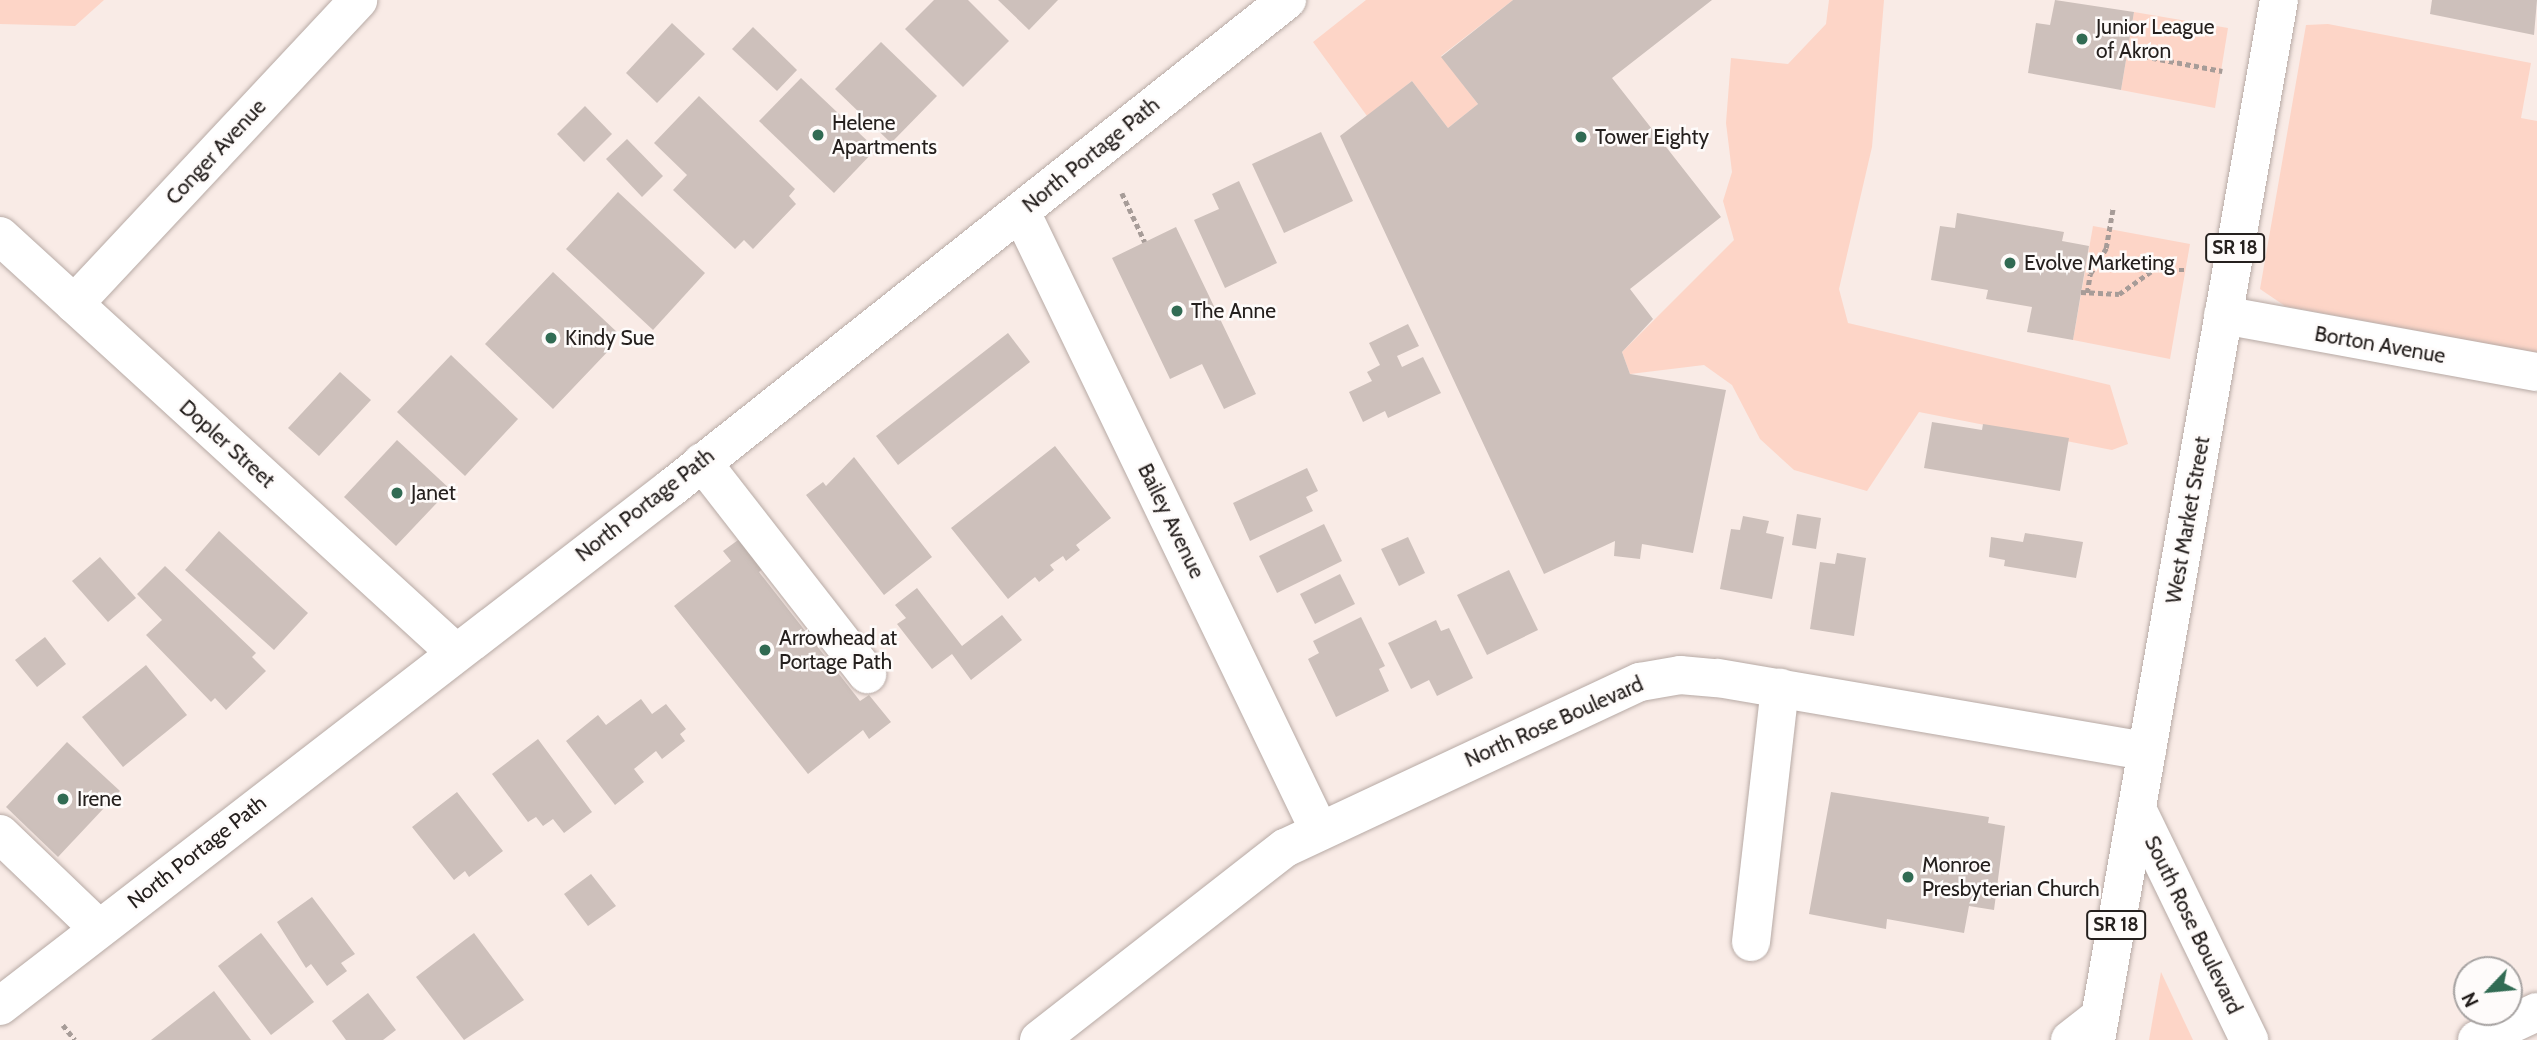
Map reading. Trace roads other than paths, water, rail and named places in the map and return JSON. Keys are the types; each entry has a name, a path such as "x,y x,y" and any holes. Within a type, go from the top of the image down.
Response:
{"street":[{"name":"Conger Avenue","path":"74,304 358,0"},
{"name":"North Portage Path","path":"0,1006 454,651 702,462 1287,0"},
{"name":"West Market Street","path":"2088,1032 2137,809 2279,0"},
{"name":"Bailey Avenue","path":"1021,212 1319,830"},
{"name":"Dopler Street","path":"0,236 454,651"},
{"name":"Borton Avenue","path":"2223,315 2537,372"},
{"path":"702,462 867,674"},
{"name":"North Rose Boulevard","path":"1039,1040 1263,865 1319,830 1640,682 1680,676 1780,688 2147,751"},
{"path":"1752,942 1780,688"},
{"name":"South Rose Boulevard","path":"2137,809 2249,1040"},
{"path":"0,834 99,929"},
{"path":"2477,1040 2537,1012"}],"place":[{"name":"Junior League of Akron","path":"2082,39"},
{"name":"Helene Apartments","path":"818,135"},
{"name":"Tower Eighty","path":"1581,137"},
{"name":"Evolve Marketing","path":"2010,263"},
{"name":"The Anne","path":"1177,311"},
{"name":"Kindy Sue","path":"551,338"},
{"name":"Janet","path":"397,493"},
{"name":"Arrowhead at Portage Path","path":"765,650"},
{"name":"Irene","path":"63,799"},
{"name":"Monroe Presbyterian Church","path":"1908,877"}]}
